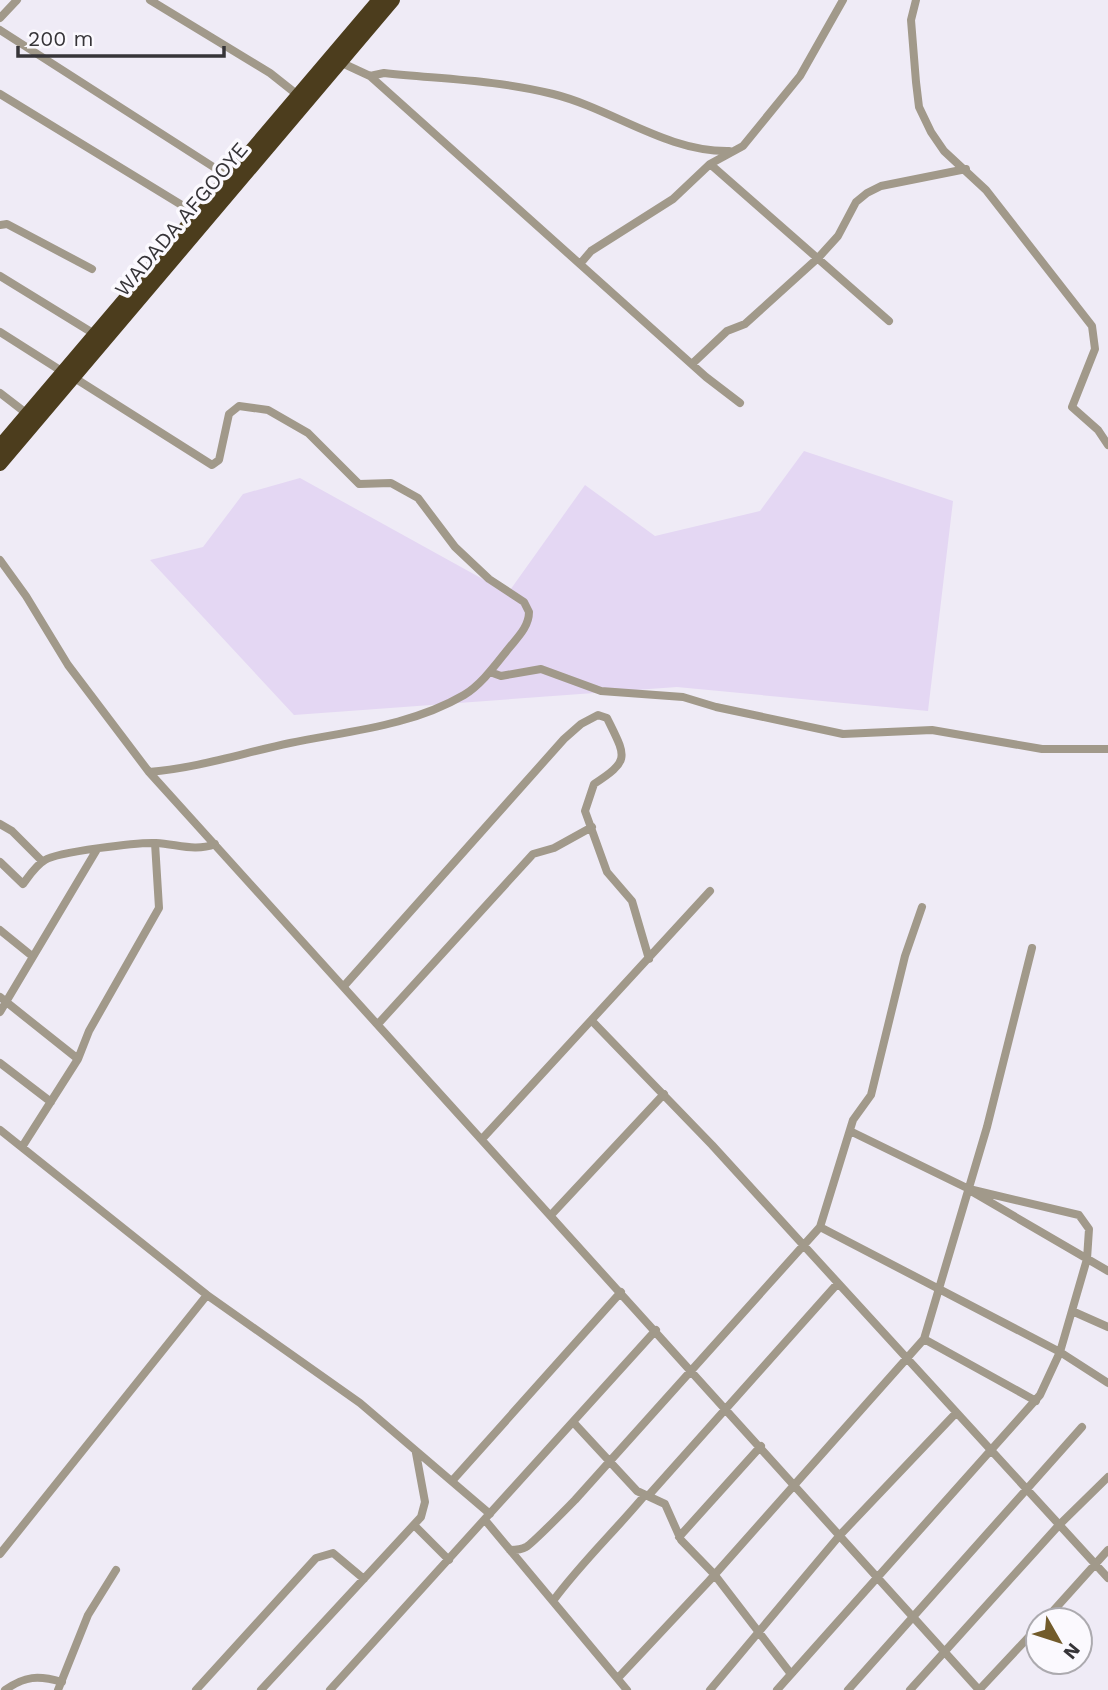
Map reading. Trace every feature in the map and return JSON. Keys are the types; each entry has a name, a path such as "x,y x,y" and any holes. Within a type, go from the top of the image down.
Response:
{"highway":[{"name":"WADADA AFGOOYE","path":"0,464 96,335 379,0"},
{"name":"WADADA AFGOOYE","path":"0,446 26,413 68,375 342,63 393,0"}],"street":[{"path":"0,18 17,0"},
{"path":"150,0 270,73 299,96"},
{"path":"580,264 591,251 673,199 710,164 729,151 743,146 800,76 843,0"},
{"path":"916,0 911,20 919,107 944,151 966,169 1092,326 1095,349 1072,407 1098,430 1108,445"},
{"path":"0,30 229,177"},
{"path":"342,63 370,76 692,365 740,403"},
{"path":"370,76 384,73 522,87 556,94 695,148 729,151"},
{"path":"0,94 198,215"},
{"path":"710,164 889,321"},
{"path":"692,365 727,331 745,324 819,257 838,236 856,202 867,193 881,186 966,169"},
{"path":"0,225 7,224 92,269"},
{"path":"0,276 96,335"},
{"path":"0,332 212,465 219,460 229,414 239,406 268,410 308,433 359,484 391,483 418,498 455,547 489,579 528,607 528,622 489,672 467,693 429,712 386,725 288,744 203,765 149,772"},
{"path":"0,393 26,413"},
{"path":"0,560 43,622 68,665 149,772 727,1408 979,1690 1024,1642"},
{"path":"489,672 501,676 541,669 601,691 683,696 716,708 843,734 932,730 1042,749 1108,749"},
{"path":"344,986 564,739 580,724 598,715 607,718 621,752 618,768 594,784 585,811 607,872 632,901 649,959"},
{"path":"0,824 12,831 42,861"},
{"path":"378,1024 533,853 554,848 592,827"},
{"path":"0,862 23,884 42,861 57,854 96,851 117,845 155,843 203,849 215,844"},
{"path":"22,1147 78,1059 89,1031 159,908 155,843"},
{"path":"0,1012 3,999 68,902 96,851"},
{"path":"482,1139 593,1022 710,891"},
{"path":"510,1550 520,1550 532,1544 820,1227 853,1120 871,1095 905,956 922,907"},
{"path":"0,930 32,956"},
{"path":"618,1678 909,1359 924,1339 969,1189 1032,948"},
{"path":"3,999 78,1059"},
{"path":"593,1022 664,1094 1108,1578"},
{"path":"0,1063 51,1102"},
{"path":"551,1215 664,1094"},
{"path":"0,1130 207,1295 360,1403 452,1481 488,1517 510,1550 627,1690"},
{"path":"850,1131 969,1189 1108,1271"},
{"path":"777,1690 876,1576 1036,1401 1060,1352 1087,1259 1089,1229 1079,1215 969,1189"},
{"path":"820,1227 1060,1352 1108,1383"},
{"path":"552,1601 570,1577 727,1408 838,1283"},
{"path":"452,1481 621,1292"},
{"path":"0,1554 207,1295"},
{"path":"1072,1311 1108,1328"},
{"path":"330,1690 656,1330"},
{"path":"924,1339 1036,1401"},
{"path":"710,1690 756,1632 841,1535 956,1413"},
{"path":"574,1423 637,1491 665,1504 679,1537 714,1574 756,1632 791,1674"},
{"path":"848,1690 1082,1427"},
{"path":"679,1537 761,1446"},
{"path":"261,1690 423,1513 425,1502 416,1452"},
{"path":"910,1690 1059,1525 1108,1477"},
{"path":"414,1525 449,1560"},
{"path":"1058,1606 1108,1549"},
{"path":"196,1690 316,1558 334,1553 364,1579"},
{"path":"5,1690 21,1679 33,1676 60,1686 83,1627 100,1592 116,1570"}],"shaded area":[{"path":"804,451 953,501 928,711 677,687 294,715 150,560 203,547 243,494 300,478 508,593 585,485 655,536 760,511"}]}
